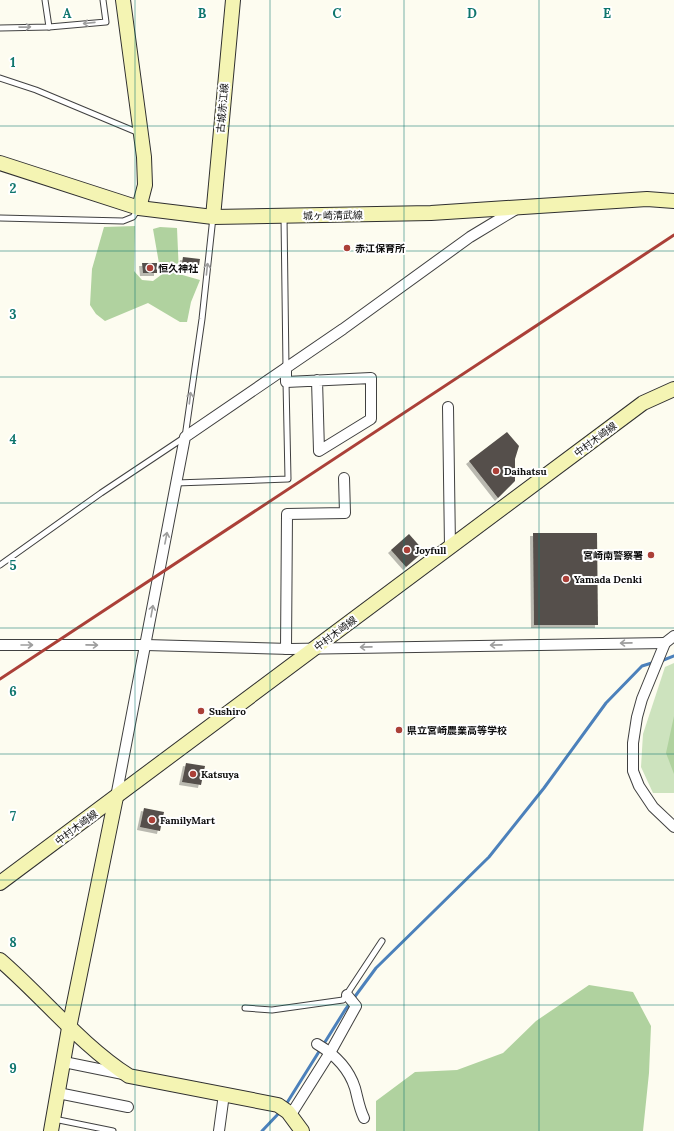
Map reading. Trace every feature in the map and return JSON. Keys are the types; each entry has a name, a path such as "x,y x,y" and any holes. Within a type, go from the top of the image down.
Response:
{"main road":[{"path":"123,0 142,134 145,184 139,208"},
{"name":"古城赤江線","path":"213,217 233,0"},
{"name":"城ヶ崎清武線","path":"0,163 139,208 213,217 431,213 648,199 674,201"},
{"name":"中村木崎線","path":"0,883 643,403 671,387"},
{"path":"52,1125 69,1028 116,797"},
{"path":"0,960 26,983 69,1028 113,1066 129,1076 224,1094 292,1120"}],"street":[{"path":"116,797 186,437 470,237 518,208"},
{"path":"286,368 286,382 317,380 371,378 371,419 319,451 317,380"},
{"path":"448,407 450,547"},
{"path":"286,649 287,514 345,513 344,478"},
{"path":"674,636 665,643 637,717 633,743 633,771 639,786 653,807 674,828"},
{"path":"0,645 146,645 314,649 665,643"},
{"path":"292,1120 324,1049 356,1006 347,995"},
{"path":"324,1049 341,1062 355,1088 358,1107 364,1118"},
{"path":"64,1062 129,1076"},
{"path":"58,1093 128,1107"},
{"path":"219,1131 224,1094"}],"lane":[{"path":"45,0 49,27"},
{"path":"0,28 49,27 106,22 103,0"},
{"path":"0,78 36,90 142,134"},
{"path":"0,218 123,220 133,217 139,208"},
{"path":"284,215 286,368"},
{"path":"0,566 101,493 186,437 202,319 213,217"},
{"path":"176,483 288,479 286,382"},
{"path":"245,1008 272,1010 343,1000 382,941"},
{"path":"52,1125 114,1131"}],"green space":[{"path":"135,226 134,271 142,280 153,281 161,275 153,229 160,227 177,228 179,274 200,280 191,302 187,322 180,322 148,303 105,321 96,314 90,305 92,269 104,227"},
{"path":"674,663 674,793 653,793 641,767 643,734 665,667"},
{"path":"674,716 674,774 666,753"},
{"path":"589,985 633,992 651,1026 649,1073 643,1131 376,1131 376,1101 415,1072 457,1070 503,1053 536,1021"}],"building":[{"path":"183,257 200,259 198,271 181,269"},
{"name":"恒久神社","path":"142,263 157,263 157,273 143,273"},
{"name":"Daihatsu","path":"507,432 519,446 515,459 515,481 498,498 469,461"},
{"name":"Yamada Denki","path":"533,533 597,533 598,625 534,625"},
{"name":"Joyfull","path":"409,534 424,551 406,567 391,550"},
{"name":"Katsuya","path":"186,763 205,766 201,785 182,782"},
{"name":"FamilyMart","path":"144,808 164,812 160,831 140,827"}],"waterway":[{"path":"661,661 674,656"},
{"path":"285,1106 345,1010 376,968 489,857 544,788 606,703 642,666 655,662"},
{"path":"262,1131 280,1112"}],"railway":[{"path":"0,679 674,235"}],"place":[{"name":"赤江保育所","path":"347,248"},
{"name":"恒久神社","path":"150,268"},
{"name":"Daihatsu","path":"496,471"},
{"name":"Joyfull","path":"407,550"},
{"name":"宮崎南警察署","path":"651,555"},
{"name":"Yamada Denki","path":"566,579"},
{"name":"Sushiro","path":"201,711"},
{"name":"県立宮崎農業高等学校","path":"399,730"},
{"name":"Katsuya","path":"193,774"},
{"name":"FamilyMart","path":"152,820"}]}
